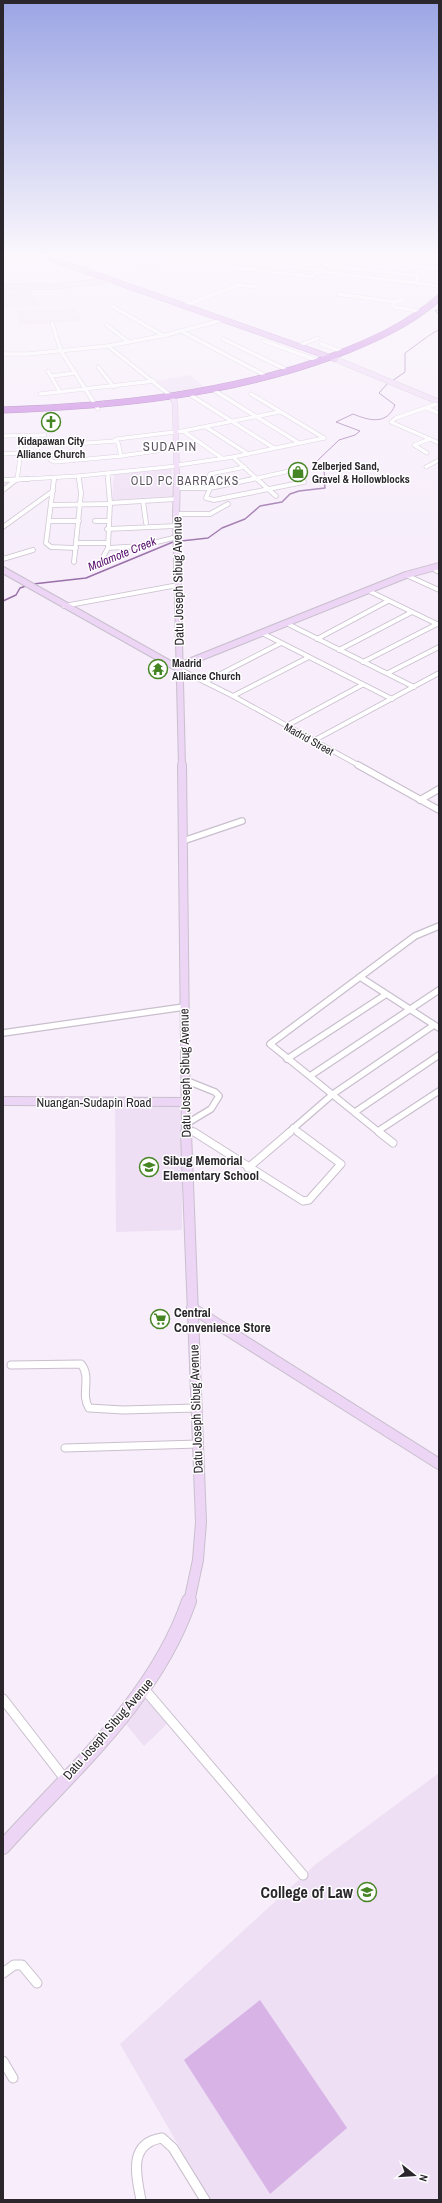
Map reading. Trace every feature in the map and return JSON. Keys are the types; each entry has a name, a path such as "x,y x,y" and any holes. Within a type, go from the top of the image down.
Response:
{"highway":[{"path":"173,398 280,375 329,359"},
{"path":"3,415 96,407 192,396 280,375 330,359"},
{"path":"3,410 96,407"}],"main road":[{"path":"335,359 439,402"},
{"name":"Datu Joseph Sibug Avenue","path":"3,1847 118,1722 144,1690 170,1650 178,1633 196,1577 201,1540 185,1080 183,841 176,526 178,465 177,448 180,432 173,398"},
{"path":"3,570 64,606 179,668 262,633 406,576 439,566"},
{"name":"Nuangan-Sudapin Road","path":"3,1101 186,1102"},
{"path":"192,1308 439,1464"}],"street":[{"path":"66,359 96,407"},
{"path":"125,359 173,398"},
{"path":"235,359 268,377"},
{"path":"264,359 289,371"},
{"path":"313,359 319,361"},
{"path":"98,367 114,387"},
{"path":"48,371 60,392"},
{"path":"51,376 76,373"},
{"path":"40,394 114,387 154,381"},
{"path":"215,391 299,443"},
{"path":"3,480 79,476 178,465 233,457 324,438 251,394"},
{"path":"192,396 274,448"},
{"path":"439,402 390,422 439,443"},
{"path":"426,408 439,413"},
{"path":"74,444 115,441 117,439 180,432 279,412"},
{"path":"206,427 248,454"},
{"path":"180,432 222,458"},
{"path":"3,490 17,480 23,435"},
{"path":"3,436 45,435"},
{"path":"427,453 414,445 430,439"},
{"path":"115,441 118,443 121,456"},
{"path":"50,455 50,460 55,462 121,456 177,448"},
{"path":"3,454 20,453"},
{"path":"233,457 276,496"},
{"path":"426,467 439,460"},
{"path":"245,467 210,474 208,477 210,488 206,498 212,500 304,482"},
{"path":"177,488 210,488 303,468"},
{"path":"102,559 108,545 107,529 110,504 108,473"},
{"path":"74,562 82,493 79,476"},
{"path":"54,478 47,545 51,547 76,545 141,546 177,537"},
{"path":"3,528 53,491"},
{"path":"52,505 110,504 176,499"},
{"path":"143,501 146,523"},
{"path":"176,514 210,514 228,504"},
{"path":"50,521 79,521"},
{"path":"95,521 108,521"},
{"path":"107,529 176,526"},
{"path":"3,559 33,550"},
{"path":"432,568 439,572"},
{"path":"406,576 439,590"},
{"path":"64,606 178,585"},
{"path":"369,591 438,624"},
{"path":"316,639 388,601"},
{"path":"339,650 412,612"},
{"path":"286,624 414,687"},
{"path":"363,662 438,624"},
{"path":"262,633 307,658 392,699"},
{"path":"205,682 281,643"},
{"path":"388,673 439,647"},
{"path":"233,696 307,658"},
{"name":"Madrid Street","path":"179,668 233,696 439,810"},
{"path":"313,741 439,673"},
{"path":"286,726 362,684"},
{"path":"420,800 439,789"},
{"path":"183,841 242,821"},
{"path":"393,1143 270,1044 272,1041 415,936 439,926"},
{"path":"248,1168 333,1094 437,1027 360,977"},
{"path":"310,1076 438,993"},
{"path":"287,1059 386,994"},
{"path":"3,1033 184,1008"},
{"path":"355,1112 439,1055"},
{"path":"185,1080 215,1092 219,1096 216,1104 186,1126 248,1168 303,1200 311,1199 341,1164 294,1128"},
{"path":"378,1131 439,1091"},
{"path":"11,1365 81,1364 86,1369 86,1403 89,1408 123,1410 196,1408"},
{"path":"65,1448 198,1444"},
{"path":"144,1690 303,1875"},
{"path":"3,1699 65,1779"},
{"path":"3,1974 14,1964 19,1963 24,1965 37,1983"},
{"path":"3,2061 13,2078"},
{"path":"141,2200 136,2176 137,2159 146,2144 156,2138 162,2138 173,2148 204,2200"}],"shaded area":[{"path":"190,375 206,388 172,394 157,381"},
{"path":"172,467 173,498 112,502 114,472"},
{"name":"Sibug Memorial Elementary School","path":"115,1105 182,1105 182,1230 116,1232"},
{"path":"146,1699 168,1723 144,1746 126,1724"},
{"path":"439,1773 439,2200 210,2200 120,2044 316,1864"},
{"path":"260,2000 347,2128 270,2194 184,2060"}],"waterway":[{"name":"Malamote Creek","path":"392,381 405,372 405,359"},
{"name":"Malamote Creek","path":"325,480 324,471 316,464 317,461 339,440 355,435 360,431 336,422 353,414 372,420 377,420 387,416 395,405 379,393 388,383"},
{"name":"Malamote Creek","path":"181,541 208,538 222,528 245,519 260,506 282,502 290,494 299,491 325,488 324,479"},
{"name":"Malamote Creek","path":"33,584 86,578 173,542"},
{"name":"Malamote Creek","path":"3,601 16,595 20,588 26,586"}],"place":[{"name":"Kidapawan City Alliance Church","path":"51,422"},
{"name":"Zelberjed Sand, Gravel & Hollowblocks","path":"298,472"},
{"name":"Madrid Alliance Church","path":"158,669"},
{"name":"Sibug Memorial Elementary School","path":"149,1167"},
{"name":"Central Convenience Store","path":"160,1319"},
{"name":"College of Law","path":"367,1892"}],"district":[{"name":"SUDAPIN","path":"170,446"},
{"name":"OLD PC BARRACKS","path":"185,481"}]}
